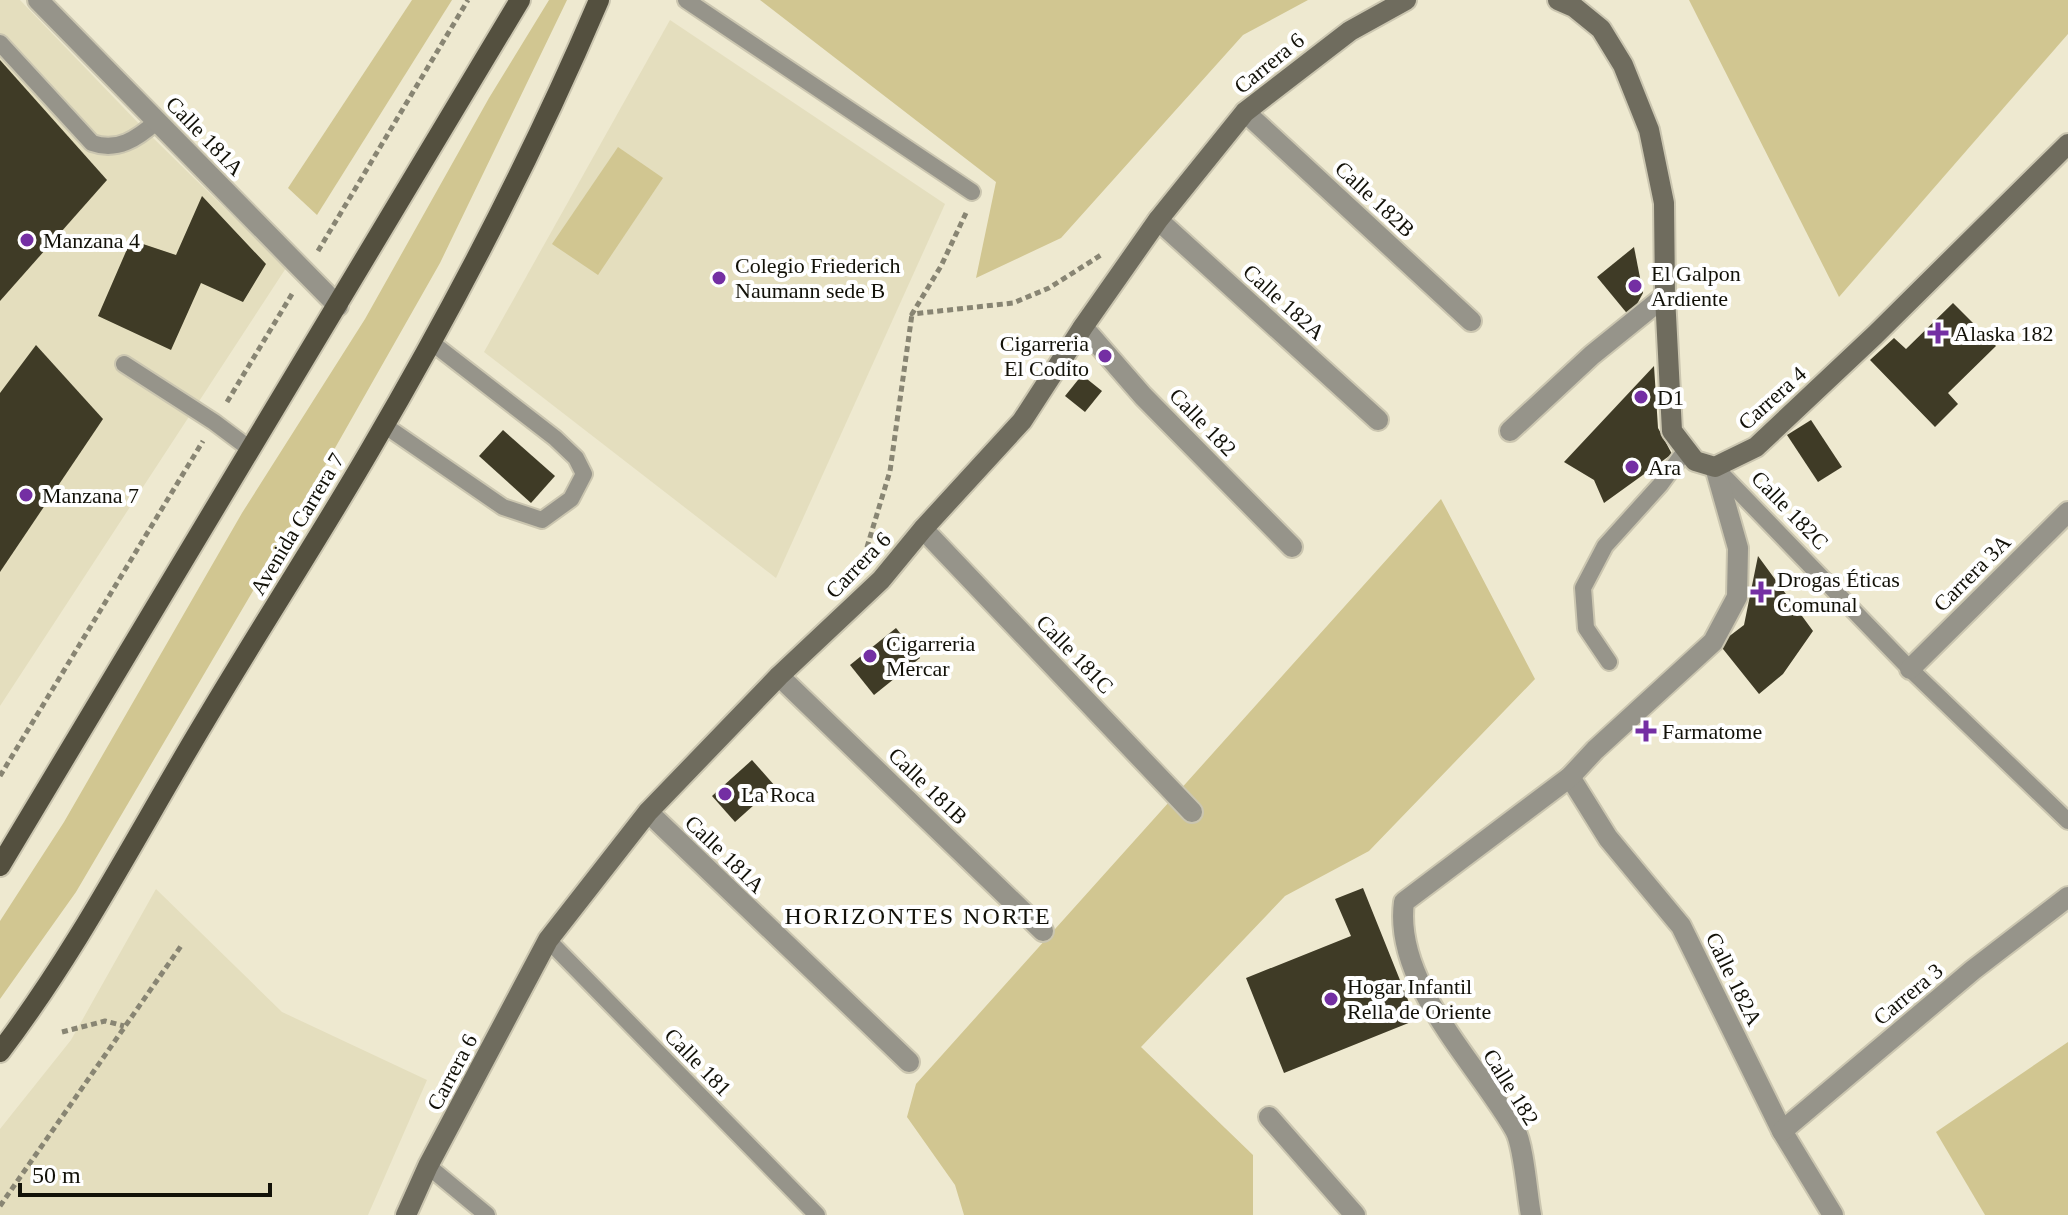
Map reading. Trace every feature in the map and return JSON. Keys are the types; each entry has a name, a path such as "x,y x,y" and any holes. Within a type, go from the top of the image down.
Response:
{"main road":[{"path":"0,866 520,0"},
{"name":"Avenida Carrera 7","path":"0,1052 91,917 384,425 511,191 599,0"}],"street":[{"name":"Calle 181A","path":"38,0 338,306"},
{"name":"Carrera 6","path":"406,1215 428,1166 548,940 648,812 779,676 881,580 923,529 1022,421 1158,220 1245,112 1350,31 1406,0"},
{"path":"1558,0 1574,7 1601,29 1623,65 1649,130 1664,203 1672,431 1685,451"},
{"name":"Calle 182B","path":"1245,112 1471,321"},
{"name":"Carrera 4","path":"1715,467 1756,447 1875,335 2068,144"},
{"name":"Calle 182A","path":"1158,220 1378,420"},
{"path":"1510,431 1592,355 1665,296"},
{"name":"Calle 182","path":"1083,327 1143,396 1292,547"},
{"name":"Calle 182C","path":"1685,451 1695,461 1715,467"},
{"path":"1570,777 1595,750 1713,642 1737,597 1738,548 1715,467"},
{"name":"Carrera 3A","path":"1910,669 2068,512"},
{"name":"Calle 181C","path":"923,529 1192,812"},
{"name":"Calle 181B","path":"779,676 1043,931"},
{"name":"Calle 182A","path":"1570,777 1608,838 1681,926 1782,1131 1833,1215"},
{"name":"Calle 182","path":"1531,1215 1517,1133 1443,1025 1417,973 1401,924 1404,902 1570,777"},
{"name":"Calle 181A","path":"648,812 909,1062"},
{"name":"Carrera 3","path":"1782,1131 1973,970 2068,897"},
{"path":"1269,1117 1355,1215"}],"lane":[{"path":"686,0 972,192"},
{"path":"0,43 92,143 116,148 157,121"},
{"path":"384,425 503,507 542,520 571,499 584,474 576,458 555,438 431,342"},
{"path":"124,364 250,449"},
{"path":"1609,662 1586,628 1583,588 1605,546 1660,485 1685,451"},
{"name":"Calle 182C","path":"1715,467 1910,669 2068,821"},
{"name":"Calle 181","path":"548,940 817,1215"},
{"path":"428,1166 487,1215"}],"path":[{"path":"0,776 468,0"},
{"path":"860,569 890,471 912,314 965,218 972,192"},
{"path":"912,314 1013,303 1049,288 1099,254 1129,264"},
{"path":"0,1206 181,946"},
{"path":"62,1032 105,1021 124,1026"}],"shaded area":[{"path":"0,0 20,0 146,131 286,268 0,706"},
{"path":"412,0 452,0 317,215 288,188"},
{"path":"549,0 567,0 440,263 280,545 76,892 0,999 0,921 64,822 242,513 365,319 489,98"},
{"path":"760,0 1308,0 1243,35 1061,238 976,278 996,182"},
{"path":"1689,0 2068,0 2068,34 1839,297"},
{"name":"Colegio Friederich Naumann sede B","path":"670,20 945,204 776,578 484,352"},
{"path":"618,147 663,178 598,275 552,244"},
{"path":"1441,499 1535,679 1369,851 1285,896 1141,1047 1253,1155 1253,1215 964,1215 955,1185 907,1117 916,1084"},
{"path":"156,889 282,1012 427,1080 368,1215 0,1215 0,1129 71,1040"},
{"path":"2068,1042 2068,1215 1985,1215 1936,1132"}],"building":[{"name":"Manzana 4","path":"0,60 107,180 0,301"},
{"path":"202,196 266,264 243,302 201,283 171,350 98,316 131,240 176,255"},
{"path":"1634,247 1643,293 1630,317 1597,277"},
{"path":"1953,303 1996,346 1948,393 1958,404 1935,427 1870,360 1894,338 1906,349"},
{"name":"Manzana 7","path":"36,345 103,419 0,572 0,393"},
{"name":"D1","path":"1654,366 1658,428 1672,454 1604,503 1594,480 1564,462"},
{"path":"1082,375 1102,391 1085,412 1065,396"},
{"path":"1811,420 1842,467 1818,482 1787,435"},
{"path":"503,430 555,476 531,503 479,456"},
{"path":"1758,556 1813,631 1783,674 1759,694 1719,644 1744,625"},
{"path":"896,628 920,658 874,695 850,665"},
{"path":"752,760 775,786 735,822 712,796"},
{"name":"Hogar Infantil Rella de Oriente","path":"1363,888 1416,1020 1284,1073 1246,978 1351,936 1335,899"}],"place":[{"name":"Manzana 4","path":"27,240"},
{"name":"Colegio Friederich Naumann sede B","path":"719,278"},
{"name":"El Galpon Ardiente","path":"1635,286"},
{"name":"Alaska 182","path":"1938,333"},
{"name":"Cigarreria El Codito","path":"1105,356"},
{"name":"D1","path":"1641,397"},
{"name":"Ara","path":"1632,467"},
{"name":"Manzana 7","path":"26,495"},
{"name":"Drogas Éticas Comunal","path":"1761,592"},
{"name":"Cigarreria Mercar","path":"870,656"},
{"name":"Farmatome","path":"1646,731"},
{"name":"La Roca","path":"725,794"},
{"name":"Hogar Infantil Rella de Oriente","path":"1331,999"}],"district":[{"name":"HORIZONTES NORTE","path":"918,916"}]}
